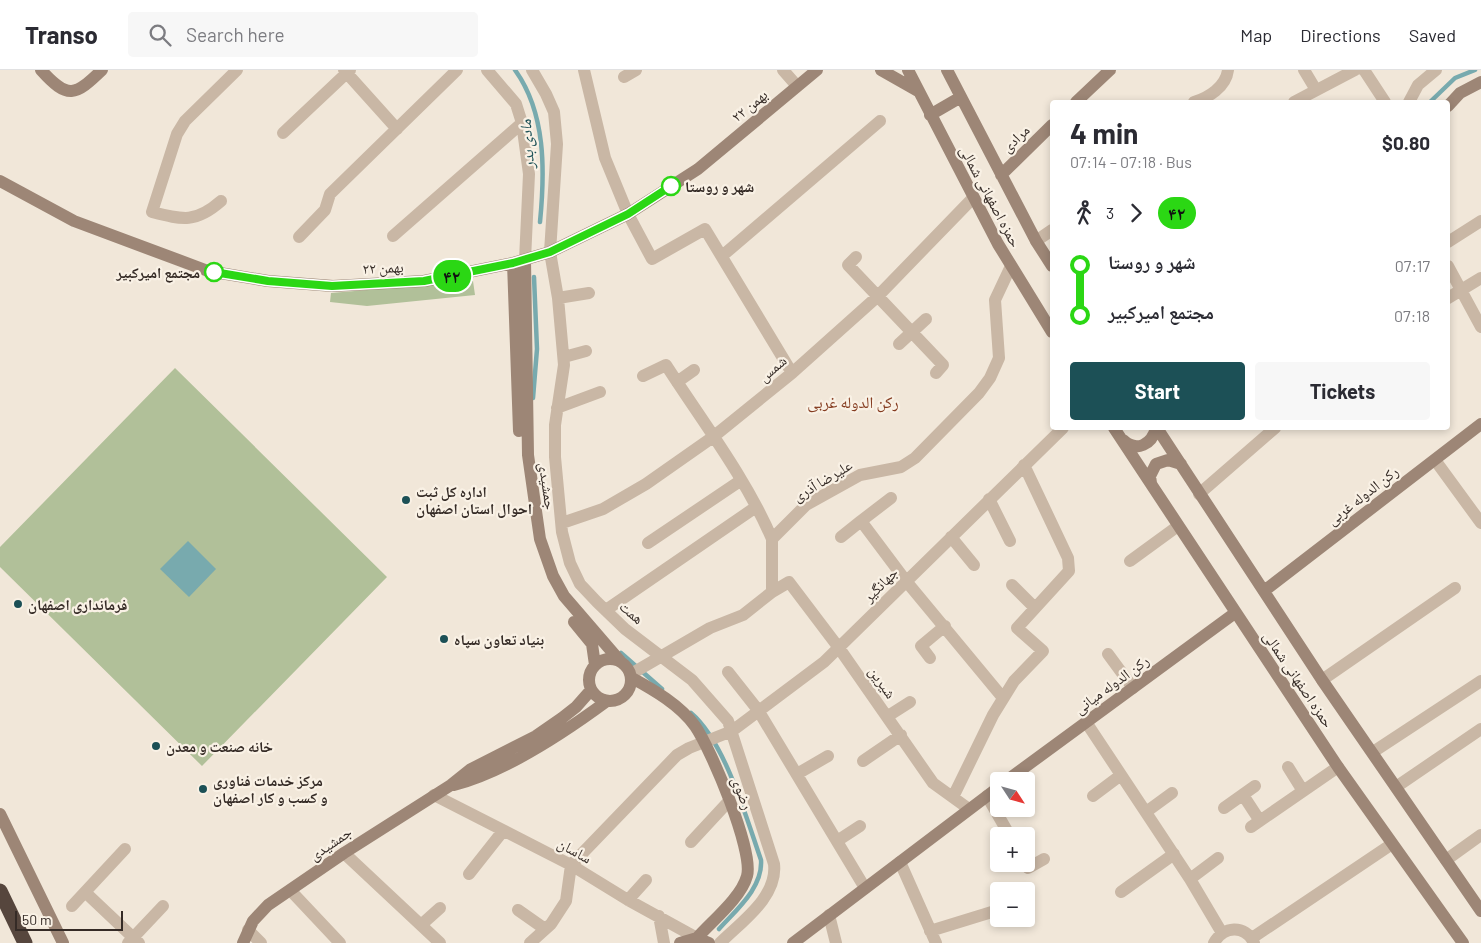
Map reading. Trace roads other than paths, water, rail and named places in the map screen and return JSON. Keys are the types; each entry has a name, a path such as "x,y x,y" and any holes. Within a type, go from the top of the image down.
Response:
{"highway":[{"path":"0,890 26,943"}],"main road":[{"path":"40,70 60,88 73,91 83,88 102,70"},
{"name":"۲۲ بهمن","path":"0,181 74,221 208,271 268,281 332,286 424,281 519,262 550,252 628,214 698,169 817,70"},
{"path":"881,70 919,92"},
{"name":"حمزه اصفهانی شمالی","path":"908,70 973,198 1011,266 1050,329"},
{"name":"حمزه اصفهانی شمالی","path":"948,70 1001,175 1036,241 1050,263"},
{"path":"1078,100 1110,70"},
{"path":"1450,104 1460,93 1481,82"},
{"path":"930,115 961,97"},
{"name":"مرادی","path":"1001,175 1050,127"},
{"name":"جمشیدی","path":"519,262 524,494 537,556 559,601 592,644 595,665"},
{"name":"جمشیدی","path":"522,394 532,493 540,539 546,558 564,596 620,661"},
{"name":"رکن الدوله غربی","path":"1264,591 1481,424"},
{"name":"حمزه اصفهانی شمالی","path":"1115,430 1338,767 1464,943"},
{"path":"1121,438 1135,446 1143,446 1154,435 1155,430"},
{"name":"حمزه اصفهانی شمالی","path":"1157,430 1322,680 1481,911"},
{"path":"1151,483 1150,476 1156,464 1168,460 1181,464"},
{"name":"رکن الدوله میانی","path":"1018,772 1235,612"},
{"path":"520,750 556,737 607,701 620,699 625,695 631,676 620,661 607,659 595,665 589,677 591,690 595,695 607,701"},
{"name":"رضوی","path":"631,676 678,708 695,726 729,801 748,860 748,875 745,882 703,940"},
{"path":"520,750 576,707 591,690"},
{"name":"جمشیدی","path":"243,943 253,921 268,905 434,795 451,785 475,780 520,750"},
{"path":"787,943 797,940 990,794"},
{"path":"0,814 63,943"},
{"path":"680,943 703,940"}],"street":[{"path":"221,201 210,211 197,217 184,219 152,212 177,134 184,121 237,70"},
{"path":"299,237 325,210 330,194 457,70"},
{"path":"487,70 516,104 522,123 529,174 519,262"},
{"name":"همت","path":"532,70 554,112 556,136 550,252 558,298 564,357 555,458 562,523 570,563 580,584 625,628 692,680 728,721 768,843 775,873 768,892 720,943"},
{"path":"584,70 605,158 628,214 652,260 705,229 792,374"},
{"path":"624,77 636,70"},
{"path":"783,70 797,86"},
{"path":"1202,100 1209,98 1227,76 1228,70"},
{"path":"1304,70 1316,90"},
{"path":"1298,100 1355,70"},
{"path":"1364,70 1384,100"},
{"path":"1410,100 1418,85 1436,70"},
{"path":"283,133 347,71 397,129"},
{"path":"722,256 880,121"},
{"path":"394,236 522,123"},
{"name":"شمس","path":"562,523 603,509 646,484 713,437 792,374 877,297 973,198"},
{"path":"1450,241 1481,221"},
{"path":"1036,241 1050,231"},
{"path":"856,257 848,265 943,365 936,373"},
{"name":"علیرضا آذری","path":"772,540 806,505 860,475 901,467 915,458 979,393 990,378 999,358 995,300 1011,266"},
{"path":"1450,270 1481,327"},
{"path":"1450,297 1481,278"},
{"path":"558,298 589,293"},
{"path":"898,344 926,318"},
{"path":"564,357 586,351"},
{"path":"631,676 710,628 743,615 772,592 772,540 756,507 666,365 643,376"},
{"path":"677,382 694,370"},
{"path":"558,408 600,392"},
{"name":"جهانگیر","path":"571,865 677,755 703,742 732,732 758,710 824,662 1061,430"},
{"path":"1199,494 1273,430"},
{"path":"1435,460 1481,523"},
{"path":"953,797 1003,698 1014,681 1043,651 1017,628 1069,571 1068,558 1024,465"},
{"path":"648,543 740,481"},
{"path":"841,538 891,498"},
{"path":"989,499 1010,541"},
{"path":"606,610 756,507"},
{"path":"861,521 906,581 1003,698"},
{"path":"1130,561 1178,526"},
{"path":"951,537 974,565"},
{"name":"شیرین","path":"772,592 789,582 888,716 933,783 969,809"},
{"path":"1012,585 1035,608"},
{"path":"1322,680 1455,588"},
{"path":"930,658 921,646 945,626"},
{"path":"1108,654 1133,688"},
{"path":"728,672 758,710 865,888"},
{"path":"1373,752 1481,681"},
{"path":"888,716 910,702"},
{"path":"1086,722 1174,854 1222,933"},
{"path":"1396,787 1481,729"},
{"path":"863,761 901,735"},
{"path":"797,774 828,756"},
{"path":"1288,767 1303,791"},
{"path":"1242,795 1255,824 1338,767"},
{"path":"1092,796 1121,774"},
{"path":"1224,808 1255,786"},
{"path":"1146,812 1172,792"},
{"name":"ساسان","path":"434,795 571,865 628,900 703,940"},
{"path":"987,796 1005,827"},
{"path":"691,842 729,801"},
{"path":"837,840 860,826"},
{"path":"469,874 503,831"},
{"path":"1446,860 1481,835"},
{"path":"1214,943 1222,933 1234,929 1241,930 1253,941 1392,844"},
{"path":"72,906 126,849"},
{"path":"344,853 440,943"},
{"path":"1121,892 1174,854"},
{"path":"1190,879 1218,858"},
{"path":"1035,864 1044,859"},
{"path":"900,862 936,943"},
{"path":"530,943 559,914 566,901 571,865"},
{"path":"628,900 646,880"},
{"path":"290,891 340,943"},
{"path":"85,892 133,941 163,906"},
{"path":"421,926 440,908"},
{"path":"518,910 546,929"},
{"path":"930,930 990,912"},
{"path":"829,915 836,943"},
{"path":"659,916 664,943"},
{"path":"248,930 261,943"}],"water":[{"path":"188,541 216,569 189,597 160,569"}],"waterway":[{"name":"مادی بدر","path":"515,70 533,105 538,124 543,183 540,222"},
{"path":"1432,100 1455,78 1475,70"},
{"path":"533,398 537,349 534,277"},
{"path":"621,653 662,689"},
{"path":"691,713 703,726 724,761 741,802 761,860 758,880 753,889 719,929"}],"place":[{"name":"شهر و روستا","path":"671,186"},
{"name":"مجتمع امیرکبیر","path":"214,272"},
{"name":"اداره کل ثبت احوال استان اصفهان","path":"406,500"},
{"name":"فرمانداری اصفهان","path":"18,604"},
{"name":"بنیاد تعاون سپاه","path":"444,639"},
{"name":"خانه صنعت و معدن","path":"156,746"},
{"name":"مرکز خدمات فناوری و کسب و کار اصفهان","path":"203,789"}],"district":[{"name":"رکن الدوله غربی","path":"853,401"}]}
